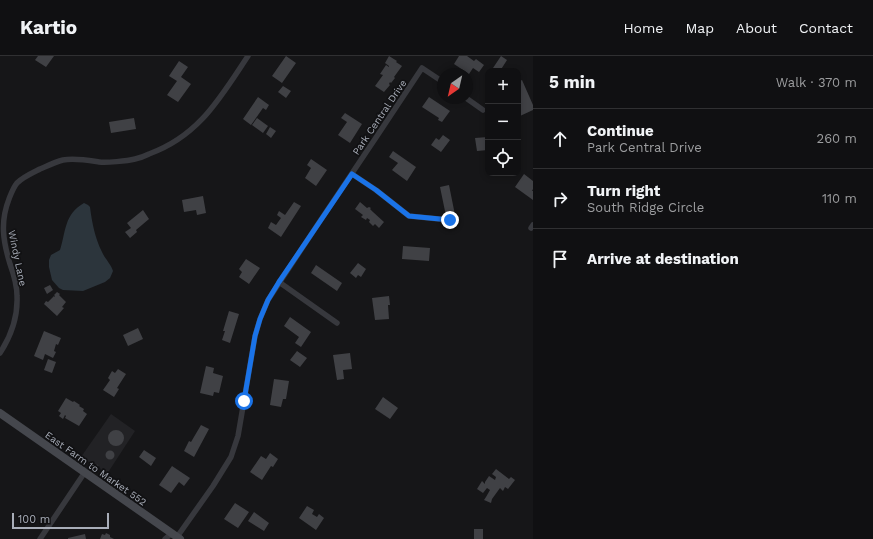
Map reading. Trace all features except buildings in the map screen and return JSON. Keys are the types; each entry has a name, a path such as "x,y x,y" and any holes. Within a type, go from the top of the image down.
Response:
{"main road":[{"name":"East Farm to Market 552","path":"0,413 175,537"}],"street":[{"name":"Windy Lane","path":"0,353 11,333 16,314 16,281 3,237 2,223 12,190 16,184 34,172 62,160 79,159 100,162 135,159 169,146 188,133 204,118 248,56"},
{"name":"Park Central Drive","path":"165,539 175,537 213,486 231,457 238,436 255,336 268,300 422,68 437,78"},
{"path":"473,103 483,110"},
{"path":"352,174 376,190 409,216 450,220"},
{"path":"279,282 337,323"},
{"path":"40,539 87,474"}],"lane":[{"path":"87,474 96,466"}],"shaded area":[{"path":"84,203 90,207 97,241 103,255 113,271 110,278 105,282 83,291 63,290 59,288 52,280 49,260 51,255 60,250 69,218 77,207"},
{"path":"111,414 135,431 107,474 96,464 91,463 81,457"}],"route":[{"path":"244,401 255,336 268,300 352,174 376,190 409,216 450,220"}]}
